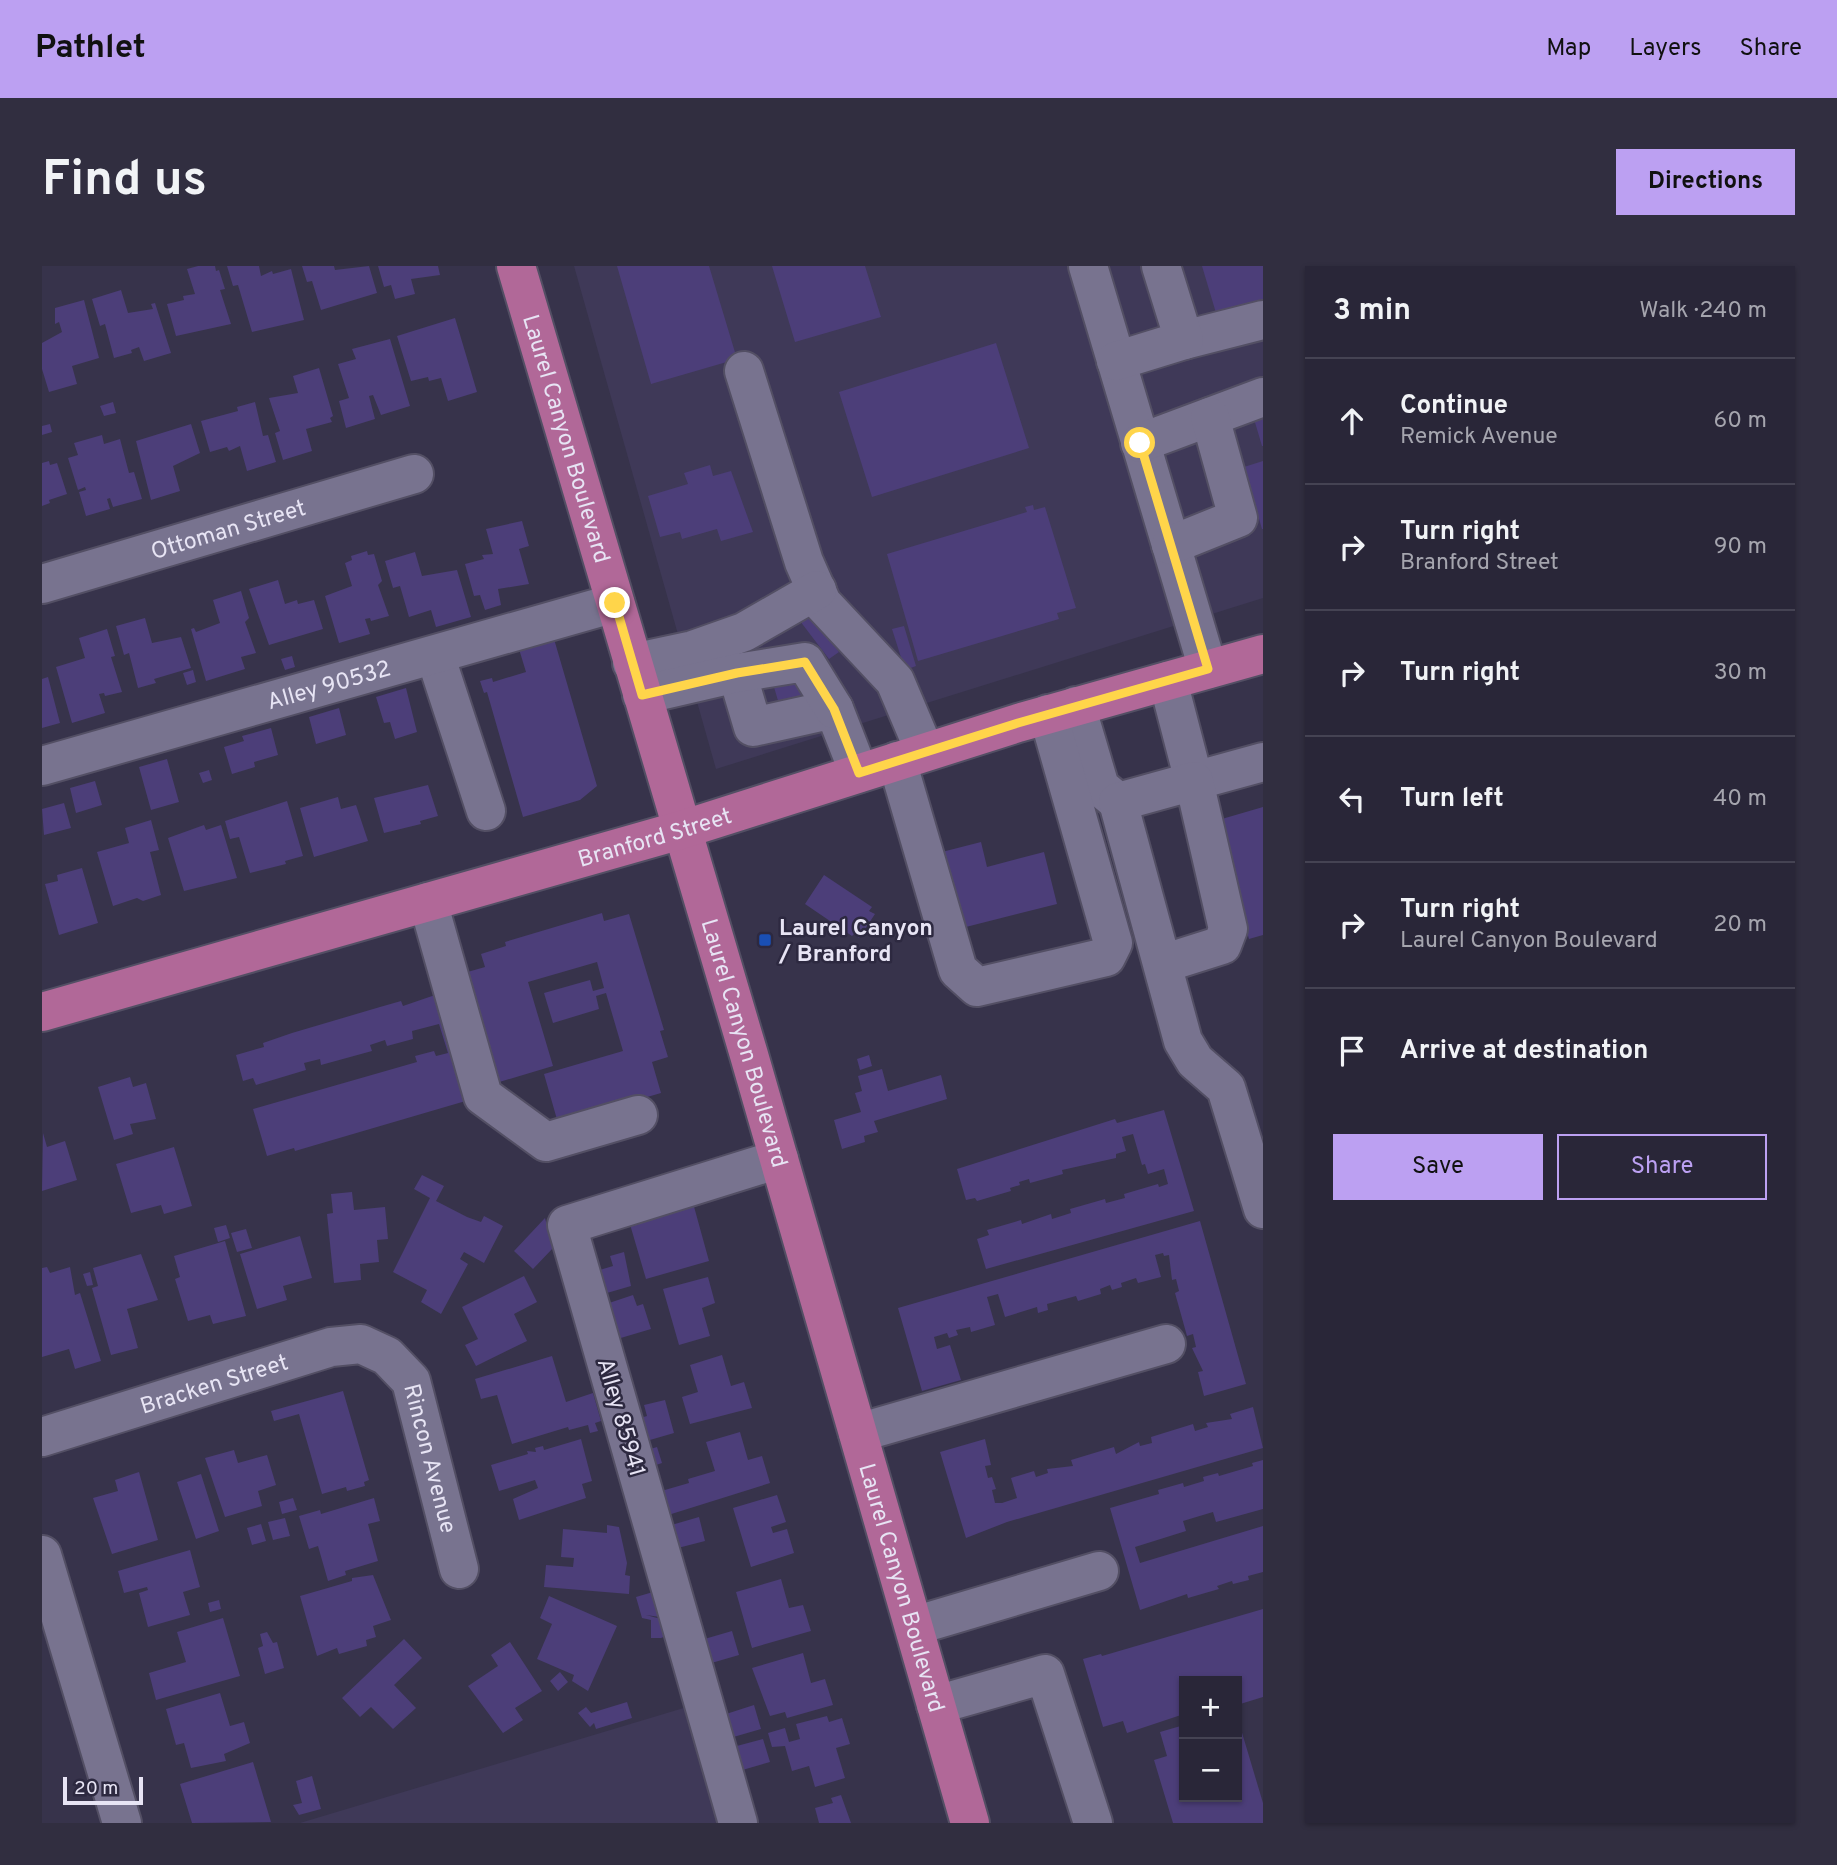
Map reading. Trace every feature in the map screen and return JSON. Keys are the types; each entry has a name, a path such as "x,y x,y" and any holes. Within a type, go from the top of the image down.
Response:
{"main road":[{"name":"Laurel Canyon Boulevard","path":"516,266 971,1823"},
{"name":"Branford Street","path":"42,1012 681,830 1062,710 1263,654"}],"street":[{"path":"1088,266 1208,669"},
{"path":"1161,266 1184,340"},
{"path":"1116,361 1263,320"},
{"path":"744,371 804,562 822,603 895,681 958,970 977,987 1106,957 1113,943 1062,710"},
{"path":"1140,443 1263,397"},
{"path":"1171,545 1238,518 1210,417"},
{"name":"Ottoman Street","path":"42,584 414,474"},
{"path":"637,679 693,650 744,632 817,590"},
{"name":"Alley 90532","path":"42,766 615,603"},
{"path":"435,655 486,811"},
{"path":"637,679 737,673 805,662 834,709 859,773"},
{"path":"737,673 753,727 834,709"},
{"path":"1162,964 1223,945 1228,929 1168,681"},
{"path":"1062,710 1100,788 1118,802 1184,1041 1195,1061 1226,1088 1263,1209"},
{"path":"1118,802 1263,762"},
{"path":"428,902 483,1096 546,1142 638,1115"},
{"name":"Alley 85941","path":"738,1823 568,1225 779,1159"},
{"name":"Bracken Street","path":"42,1437 331,1347 361,1343 387,1356"},
{"path":"858,1433 1166,1344"},
{"name":"Rincon Avenue","path":"387,1356 411,1381 459,1569"},
{"path":"42,1555 122,1823"},
{"path":"914,1626 1099,1571"},
{"path":"936,1705 1045,1674 1093,1823"}],"shaded area":[{"path":"574,266 1263,266 1263,598 716,769"},
{"path":"697,1704 730,1823 300,1823"}],"building":[{"path":"215,266 216,271 219,270 225,289 220,290 231,324 176,336 167,304 184,300 183,296 195,294 187,269"},
{"path":"227,266 259,266 261,276 272,271 273,274 291,269 304,320 252,332 238,285 233,286"},
{"path":"302,266 334,266 335,270 369,266 377,293 321,310 312,281 307,282"},
{"path":"378,266 438,266 440,275 411,279 415,294 395,299 391,285 384,287"},
{"path":"617,266 709,266 737,359 651,384"},
{"path":"772,266 865,266 881,317 795,342"},
{"path":"1202,266 1263,266 1263,299 1216,313"},
{"path":"121,290 128,313 153,309 151,304 155,303 171,353 144,361 139,347 131,350 132,353 114,358 105,324 100,326 92,299"},
{"path":"84,300 99,358 72,366 77,384 49,392 42,369 42,343 62,332 59,322 55,324 55,308"},
{"path":"455,318 477,392 448,401 441,378 429,381 428,377 411,381 397,336"},
{"path":"390,339 410,406 381,415 373,395 369,396 375,419 346,428 339,401 349,398 338,364 356,359 352,349"},
{"path":"996,343 1029,448 872,497 839,392"},
{"path":"319,368 333,416 330,418 332,422 306,429 312,451 283,460 275,433 280,431 269,398 298,393 293,376"},
{"path":"113,402 116,413 104,416 100,406"},
{"path":"255,402 263,436 268,435 276,462 247,471 240,446 229,451 227,447 210,452 201,421 238,411 237,407"},
{"path":"1263,416 1263,446 1262,446 1254,419"},
{"path":"50,424 52,432 42,435 42,426"},
{"path":"191,424 200,453 173,466 180,491 151,500 136,441"},
{"path":"102,435 104,444 120,439 129,473 134,472 142,499 113,507 110,498 107,499 110,509 86,516 79,492 86,490 85,487 78,490 68,458 78,455 74,443"},
{"path":"49,461 50,465 57,463 67,494 49,500 50,503 42,506 42,463"},
{"path":"1263,461 1263,529 1262,529 1244,467"},
{"path":"710,465 713,476 731,471 753,532 721,541 717,529 682,539 680,532 660,537 648,496 688,484 684,473"},
{"path":"1033,505 1034,510 1045,507 1076,608 1057,613 1059,619 918,661 887,554 1027,512 1025,507"},
{"path":"522,521 529,546 519,549 529,584 498,589 501,605 485,610 480,595 474,596 465,564 484,559 482,555 493,554 486,529"},
{"path":"367,551 368,555 374,554 382,581 378,585 389,616 371,621 370,618 365,619 370,634 339,643 325,596 352,586 345,563 352,560 351,556"},
{"path":"415,552 422,576 457,570 471,617 436,627 431,610 409,617 400,586 393,588 385,561"},
{"path":"278,580 285,604 297,600 298,604 314,600 323,629 269,645 249,589"},
{"path":"241,591 249,618 245,622 256,653 241,657 245,669 206,681 191,629 194,628 196,632 220,623 213,600"},
{"path":"810,614 839,652 829,659 800,621"},
{"path":"145,618 152,643 181,637 191,668 154,679 156,683 138,688 129,653 124,655 116,626"},
{"path":"904,626 916,666 905,670 892,629"},
{"path":"107,629 115,656 111,657 122,692 105,696 104,693 99,694 105,713 72,723 56,667 85,658 79,638"},
{"path":"554,639 597,786 580,800 523,817 487,692 484,693 480,681 492,678 493,682 526,672 519,649"},
{"path":"292,656 295,667 285,670 281,659"},
{"path":"193,670 196,682 187,685 183,673"},
{"path":"794,670 802,697 779,704 771,677"},
{"path":"48,677 60,723 42,728 42,679"},
{"path":"406,688 417,732 395,739 390,722 384,723 376,697"},
{"path":"339,708 346,735 316,744 309,717"},
{"path":"271,728 278,755 254,762 255,767 232,774 224,747 244,741 242,736"},
{"path":"167,759 179,802 151,810 139,767"},
{"path":"209,770 212,780 203,783 199,773"},
{"path":"95,781 102,805 76,813 70,788"},
{"path":"428,785 438,816 420,821 421,824 384,833 374,798"},
{"path":"338,797 341,809 356,805 368,841 314,857 300,808"},
{"path":"287,801 303,856 285,861 286,864 250,873 239,837 230,839 225,821"},
{"path":"64,803 71,828 44,835 42,809"},
{"path":"1263,807 1263,935 1249,939 1215,821"},
{"path":"151,820 159,850 150,852 161,895 143,901 137,898 113,906 97,852 129,843 125,828"},
{"path":"204,825 206,830 221,825 237,878 184,891 168,838"},
{"path":"981,842 987,867 1044,852 1057,904 958,929 938,853"},
{"path":"82,868 98,923 59,935 45,884 58,881 57,875"},
{"path":"824,875 872,907 869,911 875,914 859,938 805,904"},
{"path":"602,913 604,921 629,914 664,1030 660,1031 668,1057 652,1062 661,1093 558,1123 544,1074 623,1051 606,993 596,996 599,1009 553,1023 544,993 590,980 593,991 604,988 597,962 528,982 553,1066 496,1083 464,973 485,967 481,954 506,946 505,942"},
{"path":"438,994 469,1100 295,1151 294,1148 267,1156 253,1109 417,1062 415,1056 434,1051 436,1056 448,1053 439,1024 412,1031 413,1039 387,1046 385,1040 370,1045 372,1051 321,1065 320,1059 304,1063 306,1070 256,1085 253,1078 243,1081 236,1055 264,1047 263,1043 292,1033 401,1001 403,1006"},
{"path":"869,1055 872,1066 860,1070 857,1059"},
{"path":"882,1069 888,1091 941,1075 947,1099 874,1121 878,1132 864,1136 865,1142 842,1149 834,1120 861,1112 855,1093 862,1091 858,1076"},
{"path":"130,1077 133,1087 146,1083 156,1119 130,1124 133,1134 114,1140 98,1087"},
{"path":"1164,1110 1194,1211 986,1269 977,1239 989,1235 987,1230 1021,1220 1022,1224 1051,1214 1052,1219 1071,1213 1070,1209 1105,1199 1106,1203 1125,1198 1124,1194 1158,1184 1159,1187 1168,1184 1164,1169 1148,1174 1145,1164 1142,1165 1133,1134 1122,1137 1126,1151 1116,1154 1116,1158 1062,1170 1063,1174 1030,1183 1029,1179 1019,1182 1020,1185 1010,1188 1011,1191 977,1201 975,1198 966,1200 957,1169 1115,1119 1117,1123"},
{"path":"43,1133 47,1147 65,1141 77,1180 42,1191"},
{"path":"174,1147 192,1206 164,1214 161,1205 131,1213 116,1164"},
{"path":"422,1175 444,1186 436,1201 467,1217 481,1222 484,1216 503,1226 484,1263 464,1252 460,1259 468,1264 441,1314 421,1302 427,1290 393,1272 430,1198 414,1189"},
{"path":"352,1192 354,1210 385,1207 388,1239 377,1240 379,1262 360,1264 361,1280 334,1283 327,1214 333,1213 331,1194"},
{"path":"693,1203 709,1261 646,1279 629,1221"},
{"path":"545,1218 553,1248 533,1269 514,1251"},
{"path":"1200,1221 1246,1384 1204,1396 1198,1372 1203,1371 1192,1348 1196,1347 1193,1334 1187,1336 1175,1293 1179,1291 1176,1279 1172,1280 1169,1255 1164,1256 1163,1253 1155,1255 1161,1277 1138,1283 1136,1278 1121,1283 1122,1287 1112,1290 1110,1285 1100,1289 1101,1294 1078,1301 1076,1296 1047,1304 1048,1310 1038,1313 1037,1307 1005,1317 998,1294 987,1297 995,1325 971,1332 970,1327 956,1330 958,1335 949,1338 947,1333 934,1337 937,1349 950,1345 961,1380 922,1391 898,1308"},
{"path":"226,1225 230,1238 218,1242 214,1228"},
{"path":"246,1229 252,1248 237,1252 231,1233"},
{"path":"300,1236 312,1278 283,1286 287,1300 257,1309 240,1254"},
{"path":"225,1241 246,1316 213,1324 210,1315 188,1321 175,1279 180,1277 174,1256"},
{"path":"624,1252 631,1286 600,1295 593,1272 613,1266 610,1256"},
{"path":"141,1254 158,1300 127,1309 138,1348 111,1355 92,1288 98,1286 93,1268"},
{"path":"47,1267 50,1273 70,1267 75,1295 80,1293 101,1361 75,1369 69,1349 42,1357 42,1268"},
{"path":"90,1272 93,1285 87,1286 83,1274"},
{"path":"524,1276 537,1302 514,1314 527,1341 476,1366 465,1345 478,1339 462,1307"},
{"path":"708,1277 715,1303 702,1308 710,1336 679,1345 663,1289"},
{"path":"633,1295 637,1306 643,1304 651,1329 614,1340 603,1305"},
{"path":"722,1355 731,1386 744,1382 752,1408 690,1424 682,1397 698,1392 690,1365"},
{"path":"552,1356 566,1402 593,1393 601,1421 595,1423 598,1431 590,1433 588,1425 569,1430 568,1427 512,1444 497,1395 481,1399 475,1379"},
{"path":"343,1391 369,1480 364,1482 365,1486 347,1491 346,1487 322,1494 299,1414 274,1421 271,1411"},
{"path":"665,1400 674,1433 643,1442 637,1419 647,1416 644,1405"},
{"path":"1253,1407 1263,1448 1007,1522 966,1538 940,1452 985,1439 991,1465 985,1466 988,1478 992,1477 996,1489 992,1490 995,1503 1002,1503 1017,1498 1011,1478 1034,1471 1036,1477 1048,1473 1047,1469 1073,1466 1071,1460 1114,1447 1116,1454 1139,1442 1140,1446 1152,1443 1151,1437 1193,1424 1195,1431 1208,1427 1206,1423 1232,1419 1230,1414"},
{"path":"740,1432 748,1460 762,1456 770,1483 665,1516 658,1492 689,1483 688,1479 715,1471 706,1442"},
{"path":"581,1439 592,1481 582,1484 586,1498 519,1520 513,1499 538,1488 535,1480 499,1491 491,1465 528,1454 527,1451 536,1452 535,1448 543,1446 544,1450"},
{"path":"657,1447 662,1463 650,1467 644,1451"},
{"path":"234,1450 238,1463 267,1455 276,1485 258,1491 262,1506 225,1517 205,1458"},
{"path":"1263,1460 1263,1509 1216,1522 1213,1512 1183,1521 1186,1531 1135,1547 1140,1563 1263,1526 1263,1572 1248,1576 1249,1580 1233,1584 1232,1581 1217,1586 1219,1589 1188,1598 1187,1594 1140,1610 1110,1508 1159,1494 1158,1490 1183,1483 1184,1487 1204,1481 1203,1477 1218,1473 1219,1476 1253,1466 1252,1463"},
{"path":"139,1472 158,1540 112,1554 93,1498 118,1491 115,1480"},
{"path":"201,1474 219,1531 196,1539 177,1482"},
{"path":"777,1495 786,1522 771,1527 773,1533 787,1529 794,1553 751,1567 733,1508"},
{"path":"293,1498 297,1510 282,1514 279,1502"},
{"path":"374,1498 380,1521 368,1524 378,1561 345,1571 346,1575 328,1581 318,1546 309,1549 299,1516 320,1510 321,1514"},
{"path":"699,1517 705,1541 674,1549 668,1526"},
{"path":"285,1518 290,1536 273,1540 268,1522"},
{"path":"261,1524 266,1541 252,1545 247,1528"},
{"path":"607,1525 619,1527 627,1563 625,1575 630,1576 629,1594 544,1587 546,1565 573,1567 574,1558 561,1557 563,1529 607,1533"},
{"path":"190,1550 200,1587 183,1592 190,1615 148,1627 139,1593 148,1590 147,1587 124,1593 118,1571"},
{"path":"373,1575 391,1620 373,1626 376,1637 366,1640 367,1646 339,1654 337,1648 317,1656 300,1596 352,1581 352,1578"},
{"path":"781,1579 789,1608 803,1605 811,1631 752,1648 736,1592"},
{"path":"653,1592 660,1617 646,1615 661,1619 666,1636 661,1638 651,1638 651,1620 642,1618 636,1597"},
{"path":"549,1596 617,1626 588,1691 572,1681 574,1675 537,1659 552,1624 540,1618"},
{"path":"219,1600 221,1609 210,1612 208,1603"},
{"path":"1263,1609 1263,1697 1242,1703 1242,1676 1179,1676 1179,1716 1127,1733 1123,1721 1103,1727 1083,1659 1101,1654 1102,1656"},
{"path":"223,1618 240,1676 156,1700 149,1673 186,1662 177,1632"},
{"path":"732,1631 739,1655 708,1664 701,1640"},
{"path":"267,1632 273,1643 277,1642 284,1668 265,1674 258,1648 263,1646 260,1634"},
{"path":"404,1639 422,1658 394,1685 416,1708 393,1729 371,1707 360,1717 342,1698"},
{"path":"510,1642 542,1691 515,1708 523,1720 503,1733 468,1686 498,1666 491,1655"},
{"path":"803,1653 811,1683 825,1679 833,1705 787,1718 785,1712 770,1716 752,1668"},
{"path":"560,1672 568,1682 558,1691 550,1681"},
{"path":"220,1693 230,1726 244,1722 250,1743 224,1754 226,1761 191,1768 184,1743 176,1745 166,1709"},
{"path":"627,1702 632,1718 596,1729 594,1723 590,1727 578,1713 586,1707 591,1713"},
{"path":"754,1705 761,1729 730,1738 723,1715"},
{"path":"827,1716 829,1722 842,1718 850,1744 836,1748 845,1778 815,1787 809,1766 792,1771 785,1746 772,1747 768,1733 785,1728 789,1742 800,1739 796,1724"},
{"path":"1179,1726 1179,1802 1242,1802 1242,1733 1263,1803 1263,1823 1173,1823 1154,1760 1167,1756 1160,1732"},
{"path":"763,1739 770,1762 739,1771 733,1747"},
{"path":"253,1762 271,1822 192,1823 180,1784"},
{"path":"312,1776 321,1809 299,1815 293,1805 302,1803 296,1781"},
{"path":"841,1795 851,1823 819,1823 815,1808 833,1803 831,1798"}],"place":[{"name":"Laurel Canyon / Branford","path":"765,940"}],"route":[{"path":"615,603 642,695 737,673 805,662 834,709 859,773 1018,723 1208,669 1140,443"}]}
